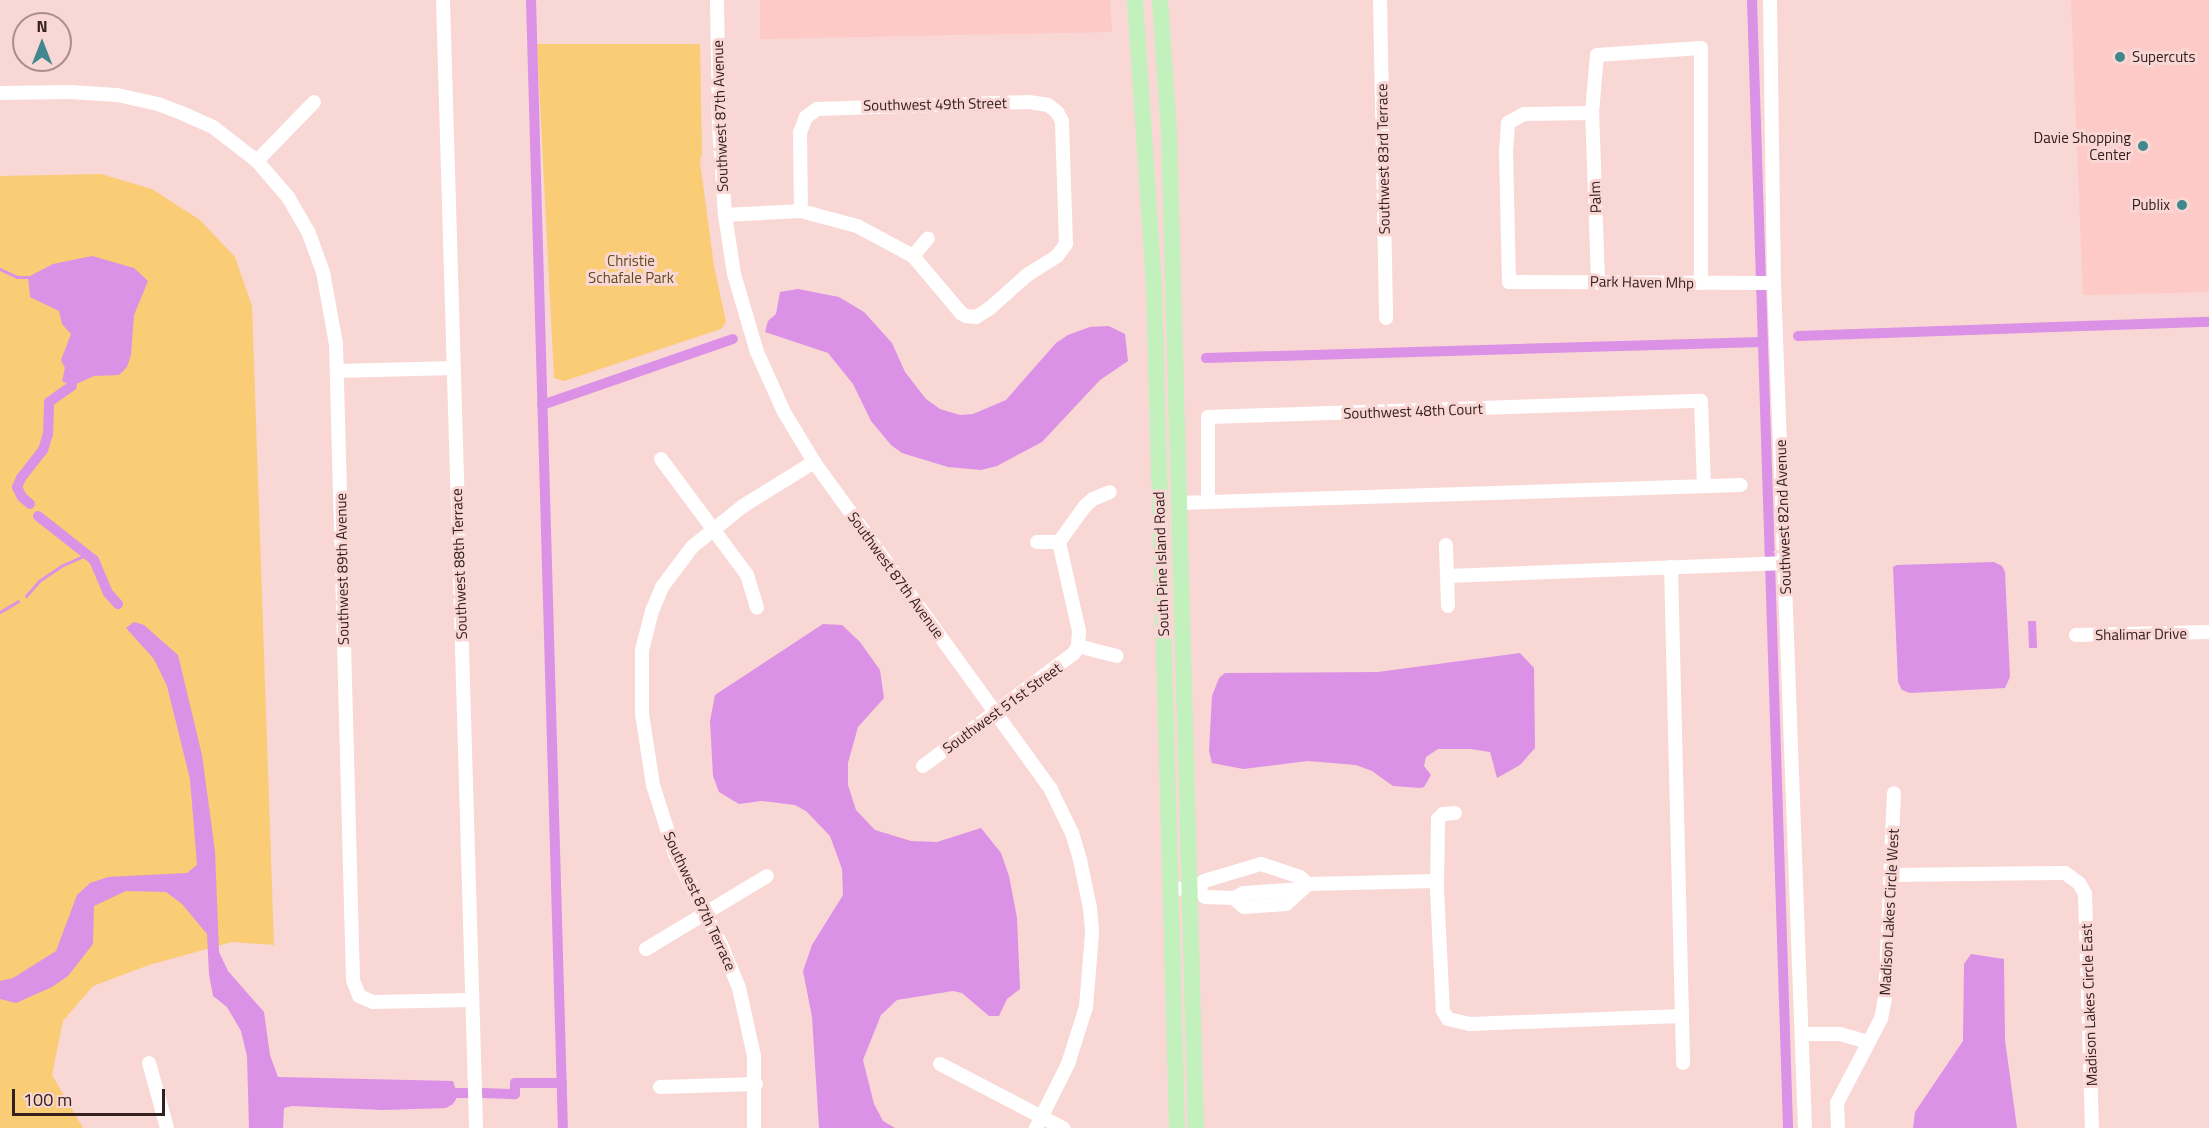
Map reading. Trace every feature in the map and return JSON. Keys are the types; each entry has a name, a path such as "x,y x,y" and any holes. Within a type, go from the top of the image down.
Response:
{"main road":[{"name":"South Pine Island Road","path":"1135,0 1154,287 1177,1128"},
{"name":"South Pine Island Road","path":"1160,0 1169,132 1183,629 1194,888 1196,1128"},
{"path":"1163,629 1183,629"}],"street":[{"name":"Southwest 88th Terrace","path":"443,0 476,1128"},
{"name":"Southwest 87th Avenue","path":"717,0 719,127 725,215 734,274 757,352 784,412 814,462 1042,776 1061,810 1080,860 1090,908 1092,956 1082,1026 1068,1064 1039,1122"},
{"name":"Southwest 83rd Terrace","path":"1380,0 1386,318"},
{"name":"Southwest 82nd Avenue","path":"1770,0 1780,563 1803,1034 1805,1128"},
{"name":"Palm","path":"1598,281 1592,112 1597,55 1701,48 1701,283"},
{"name":"Southwest 89th Avenue","path":"0,93 70,92 117,95 158,104 213,128 257,161 288,197 318,255 333,320 337,370 352,968 359,996 373,1002 471,1000"},
{"path":"257,161 314,102"},
{"name":"Southwest 49th Street","path":"801,211 800,133 806,117 811,112 836,107 1029,102 1048,105 1057,112 1065,128 1067,238 1062,251 1017,282 989,309 971,317 961,313 914,256"},
{"name":"Park Haven Mhp","path":"1592,112 1524,114 1508,123 1506,150 1509,282 1774,283"},
{"path":"725,215 801,211 857,226 914,256 928,238"},
{"path":"337,370 454,368"},
{"name":"Southwest 48th Court","path":"1208,501 1208,417 1701,401 1704,485"},
{"path":"661,459 747,575 757,608"},
{"name":"Southwest 87th Terrace","path":"754,1128 756,1084 751,1033 740,988 675,854 653,785 642,714 641,671 646,633 662,587 692,547 743,506 814,462"},
{"path":"1179,503 1741,485"},
{"path":"1110,492 1093,499 1085,506 1059,542 1078,631 1078,646 1117,656"},
{"path":"1037,542 1059,542"},
{"path":"1446,545 1448,606"},
{"path":"1448,576 1780,563"},
{"path":"1671,567 1683,1063"},
{"name":"Shalimar Drive","path":"2076,635 2208,633"},
{"name":"Southwest 51st Street","path":"923,766 1067,661 1078,646"},
{"name":"Madison Lakes Circle West","path":"1838,1128 1837,1103 1881,1019 1885,998 1894,793"},
{"path":"1455,813 1443,814 1438,819 1436,881 1443,1011 1448,1019 1470,1024 1681,1016"},
{"path":"1170,889 1194,888 1204,881 1261,864 1300,877 1306,886"},
{"path":"1270,906 1279,870"},
{"name":"Madison Lakes Circle East","path":"1892,875 2065,873 2079,883 2085,894 2092,1128"},
{"path":"646,950 767,876"},
{"path":"1194,888 1205,897 1234,898 1244,893 1306,886 1436,881"},
{"path":"1234,898 1244,907 1286,904 1306,886"},
{"path":"1803,1034 1840,1034 1868,1042"},
{"path":"149,1063 167,1128"},
{"path":"940,1064 1039,1122 1063,1128"},
{"path":"660,1087 756,1084"}],"shaded area":[{"path":"760,0 1110,0 1112,32 760,39"},
{"name":"Davie Shopping Center","path":"2071,0 2209,0 2209,292 2083,295"},
{"path":"92,256 134,268 148,281 134,315 131,355 127,367 119,375 94,376 72,386 62,381 65,368 61,360 71,334 62,324 59,311 30,297 28,277 53,264"},
{"path":"798,289 839,297 864,312 892,343 905,372 926,399 940,409 960,415 973,414 1006,400 1056,343 1068,335 1090,327 1109,326 1125,334 1128,361 1100,380 1042,442 997,466 981,470 948,467 902,453 891,445 871,421 853,384 828,353 765,332 768,321 776,314 780,292"},
{"path":"1994,562 2002,566 2005,572 2010,677 2005,688 1910,693 1902,690 1898,682 1893,567"},
{"path":"2028,621 2036,621 2037,648 2029,648"},
{"path":"134,622 144,625 178,655 202,755 215,851 219,952 228,971 264,1012 270,1055 278,1077 453,1081 458,1096 453,1104 446,1108 383,1110 292,1106 284,1108 283,1128 249,1128 247,1056 241,1031 227,1007 213,996 209,974 207,934 182,904 166,892 126,891 94,906 93,944 68,976 52,987 16,1003 0,999 0,981 13,978 56,951 77,895 90,883 108,877 187,873 197,865 190,779 167,686 154,659 126,628"},
{"path":"823,624 842,625 860,642 880,670 884,698 858,727 848,763 848,785 856,810 875,830 911,841 937,842 981,828 1001,853 1009,876 1017,918 1020,989 1007,999 999,1016 989,1016 962,993 953,991 897,1000 881,1015 863,1060 874,1104 883,1121 895,1128 819,1128 812,1017 803,971 812,945 843,895 842,869 830,836 806,811 795,805 761,801 739,804 719,792 713,776 710,721 715,695"},
{"path":"1520,653 1534,668 1535,748 1520,765 1497,778 1490,752 1471,749 1438,749 1426,757 1424,766 1431,775 1424,787 1420,788 1393,786 1372,771 1356,765 1308,761 1243,769 1212,763 1209,751 1212,696 1219,678 1225,673 1378,672"},
{"path":"1971,954 2004,959 2005,1040 2017,1128 1913,1128 1915,1112 1963,1041 1964,964"}],"green space":[{"name":"Christie Schafale Park","path":"537,44 700,44 702,153 700,162 714,266 726,322 721,329 564,381 554,378"},
{"path":"101,174 152,189 200,220 235,257 252,306 274,945 232,942 149,965 93,986 63,1021 52,1075 83,1128 0,1128 0,176"}],"waterway":[{"path":"531,0 563,1128"},
{"path":"1752,0 1788,1128"},
{"path":"0,269 17,277 28,277"},
{"path":"1798,336 2209,322"},
{"path":"542,405 733,339"},
{"path":"1206,358 1762,342"},
{"path":"30,504 22,497 17,487 21,478 43,450 48,434 49,402 72,386"},
{"path":"38,516 94,560 108,593 118,604"},
{"path":"26,596 39,581 63,565 88,554"},
{"path":"0,612 18,601"},
{"path":"481,1093 515,1094 515,1083 562,1083"},
{"path":"458,1093 467,1093"}],"place":[{"name":"Supercuts","path":"2120,57"},
{"name":"Davie Shopping Center","path":"2143,146"},
{"name":"Publix","path":"2182,205"}]}
